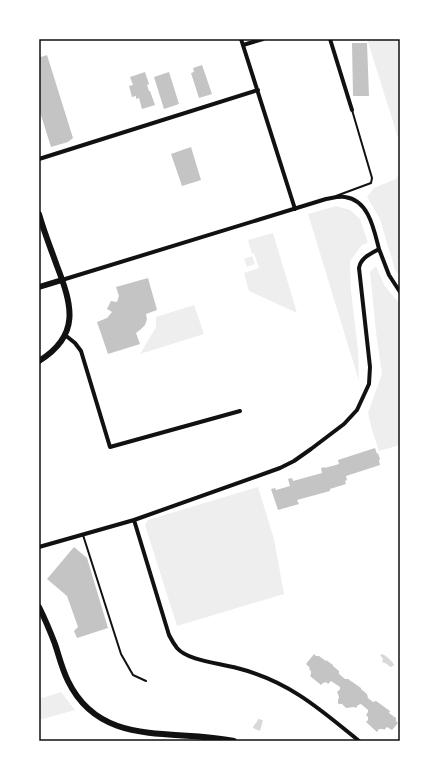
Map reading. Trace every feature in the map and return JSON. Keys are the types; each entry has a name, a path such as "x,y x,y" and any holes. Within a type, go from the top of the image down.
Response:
{"main road":[{"path":"39,214 67,293 70,313 68,328 65,335 55,348 39,361"},
{"path":"39,287 62,280"},
{"path":"39,607 51,633 68,681 84,705 98,716 113,724 130,730 234,741"}],"street":[{"path":"242,39 295,209"},
{"path":"243,45 263,39"},
{"path":"330,39 352,110"},
{"path":"39,159 258,90"},
{"path":"62,280 326,199 345,197 353,199 359,203 368,214 389,275 400,292"},
{"path":"39,547 134,520 280,468 312,449 344,424 357,410 364,398 369,384 370,367 359,268 361,260 379,249"},
{"path":"65,335 75,343 81,351 110,447 240,411"},
{"path":"134,520 169,635 178,649 184,654 193,658 238,668 277,682 319,708 359,741"}],"lane":[{"path":"326,199 371,183 372,178 352,110"},
{"path":"82,534 122,654 133,675 146,681"}],"shaded area":[{"path":"367,39 400,39 400,144"},
{"path":"400,173 400,277 395,270 380,219 367,197 374,188 396,179"},
{"path":"336,206 350,210 360,219 368,243 362,245 350,261 351,291 358,350 359,381 308,214"},
{"path":"273,233 297,313 249,291 244,273 259,268 254,253 252,254 248,240"},
{"path":"252,256 255,264 247,267 244,259"},
{"path":"376,266 384,285 400,304 400,445 379,451 368,413 382,374 370,272"},
{"path":"194,305 204,334 140,354 156,327 156,317"},
{"path":"258,487 274,539 284,594 177,626 145,525 148,520"},
{"path":"382,654 391,660 394,665 393,666 390,667 382,662 383,659 380,655"},
{"path":"61,692 75,710 39,720 39,699"},
{"path":"258,719 263,720 260,731 253,728"}],"building":[{"path":"352,43 367,43 369,96 353,96"},
{"path":"39,51 41,57 47,55 73,138 68,142 51,147 39,109"},
{"path":"202,65 212,94 199,98 191,73 194,72 193,68"},
{"path":"145,72 149,84 147,85 155,105 142,109 139,98 136,99 136,96 132,97 129,86 133,85 130,77"},
{"path":"169,72 179,104 164,109 154,77"},
{"path":"191,147 201,180 182,186 171,154"},
{"path":"148,278 157,310 146,314 147,319 145,325 136,333 140,344 108,354 97,322 107,318 112,312 107,309 111,301 117,302 119,296 116,287"},
{"path":"375,448 380,459 380,465 346,476 346,484 330,489 330,491 297,500 299,504 278,510 271,489 275,488 276,490 290,486 288,479 292,478 293,481 322,473 321,468 339,464 338,460"},
{"path":"74,547 87,558 108,628 77,638 74,631 78,627 67,596 47,579"},
{"path":"314,654 333,665 339,671 339,674 361,688 373,702 376,701 390,711 389,713 396,718 398,723 392,730 387,727 384,730 379,729 377,732 366,722 368,720 366,715 368,710 361,704 356,708 346,708 342,704 338,703 339,698 337,692 340,687 331,681 328,684 326,682 321,685 310,676 310,668 306,664"}]}
